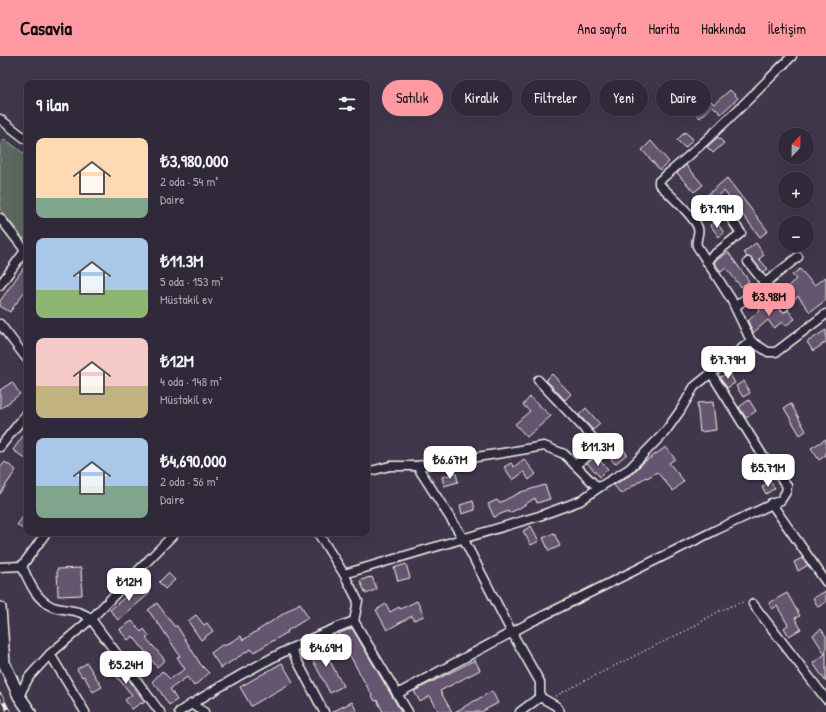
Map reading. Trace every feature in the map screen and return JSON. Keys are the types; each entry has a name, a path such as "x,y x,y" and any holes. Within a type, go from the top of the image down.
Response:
{"street":[{"path":"792,56 739,109 681,163 659,181 659,184 693,219 699,230 696,242 697,246 735,307 751,341 768,352 776,352 826,314"},
{"path":"1,121 24,138"},
{"path":"706,261 741,233 723,207"},
{"path":"0,218 24,247"},
{"path":"0,285 24,252"},
{"path":"735,307 798,257"},
{"path":"748,262 784,307"},
{"path":"0,324 24,355"},
{"path":"344,574 540,516 580,501 629,469 672,422 694,387 751,341"},
{"path":"397,694 557,608 771,503 780,500 786,492 787,486 762,456 711,373"},
{"path":"538,380 594,438 598,446 596,450 575,465"},
{"path":"0,447 24,417"},
{"path":"370,471 390,466 417,466 544,446 564,454 598,488"},
{"path":"417,466 463,538 512,633 540,682 540,697"},
{"path":"771,503 826,582"},
{"path":"22,566 44,536"},
{"path":"19,696 29,677 50,654 90,619 172,536"},
{"path":"320,536 344,574 358,601 354,621 408,712"},
{"path":"0,567 22,566"},
{"path":"22,566 32,590 46,603 54,607 84,613 90,619 160,712"},
{"path":"753,604 826,699"},
{"path":"0,608 2,660 19,696 30,712"},
{"path":"179,712 226,682 291,648 320,634 354,621"},
{"path":"291,648 324,712"},
{"path":"50,654 85,712"},
{"path":"520,712 540,697"},
{"path":"540,697 556,706 560,712"},
{"path":"191,704 204,712"}],"path":[{"path":"556,696 691,628 719,611 739,603 748,602 753,604"}],"green space":[{"path":"5,139 24,154 24,239 0,209 0,144"}],"building":[{"path":"730,90 738,98 721,114 713,106 711,108 711,101 714,104"},
{"path":"685,132 693,139 685,148 677,140"},
{"path":"718,137 724,143 713,153 707,147"},
{"path":"651,141 669,162 660,170 642,150"},
{"path":"686,165 703,185 694,192 677,173"},
{"path":"727,178 768,231 760,237 724,191 712,202 706,196"},
{"path":"716,221 724,233 719,237 710,225"},
{"path":"756,243 764,255 759,259 768,269 763,272 752,259 747,257 744,252"},
{"path":"728,252 749,281 741,287 726,268 721,272 714,262"},
{"path":"24,267 24,292 10,312 0,306 0,301"},
{"path":"800,269 814,285 826,277 826,300 810,312 798,296 789,304 780,293 796,279 792,275"},
{"path":"762,298 771,310 776,306 782,312 788,310 795,319 785,326 782,322 774,328 768,320 753,333 748,321 760,310 755,304"},
{"path":"826,330 826,342 813,351 807,342"},
{"path":"729,373 735,383 727,388 720,377"},
{"path":"552,374 571,394 565,400 546,380"},
{"path":"744,381 750,393 743,397 736,386"},
{"path":"12,382 20,394 0,409 0,390"},
{"path":"530,397 551,416 527,437 515,424 530,411 523,405"},
{"path":"749,400 756,411 746,418 739,407"},
{"path":"713,402 716,430 700,432 697,403"},
{"path":"791,404 806,431 800,435 784,408"},
{"path":"586,408 600,424 593,430 579,415"},
{"path":"24,434 24,458 13,450"},
{"path":"608,435 619,446 620,445 627,454 615,464 611,459 616,455 602,441"},
{"path":"826,439 826,455 819,460 811,448"},
{"path":"666,447 675,459 669,463 684,481 673,491 657,472 647,478 646,477 621,494 614,485 632,474 644,462"},
{"path":"596,457 608,469 600,477 587,463"},
{"path":"524,459 536,474 529,480 524,472 513,480 504,467 511,463 514,467"},
{"path":"5,462 16,470 0,494 0,468"},
{"path":"456,473 458,482 444,486 442,477"},
{"path":"770,481 775,488 766,494 762,487"},
{"path":"545,485 550,499 537,503 535,498 518,509 509,513 508,511 494,517 488,504 497,500 499,503 521,492"},
{"path":"473,501 475,510 462,514 460,505"},
{"path":"24,515 24,530 17,525"},
{"path":"531,526 539,541 531,545 523,531"},
{"path":"554,533 560,546 549,551 543,538"},
{"path":"802,558 808,565 798,571 794,562"},
{"path":"406,564 410,578 398,581 394,568"},
{"path":"81,568 82,595 58,596 57,569"},
{"path":"168,573 175,580 165,589 159,582"},
{"path":"372,577 377,589 366,594 360,581"},
{"path":"143,585 150,593 118,620 110,610 132,591 133,593"},
{"path":"826,591 826,602 818,607 813,598"},
{"path":"787,593 800,616 795,618 801,629 789,636 784,628 788,625 777,606 772,609 769,603"},
{"path":"417,601 424,616 414,620 412,616 387,630 376,610 386,604 390,612 399,607 400,609"},
{"path":"157,603 174,626 177,626 201,665 209,673 194,686 187,677 170,689 177,700 169,705 158,688 152,682 162,671 170,679 185,669 177,657 180,656 148,610"},
{"path":"300,603 308,618 254,652 251,649 221,668 211,653 223,644 224,646 241,636 243,640"},
{"path":"196,615 204,625 207,623 213,631 201,640 188,621"},
{"path":"132,621 141,632 144,629 149,636 146,638 165,660 157,667 133,636 128,640 122,633 120,629"},
{"path":"352,628 401,712 383,712 377,700 375,701 338,634"},
{"path":"821,629 826,636 826,682 813,663 825,654 813,635"},
{"path":"321,644 343,686 330,693 308,651"},
{"path":"113,658 145,702 132,709 125,700 132,695 106,664"},
{"path":"475,660 480,670 440,691 452,712 439,712 430,696 420,702 414,691"},
{"path":"87,663 102,687 93,692 84,676 82,677 77,669"},
{"path":"282,663 293,682 251,706 240,687"},
{"path":"492,691 498,703 481,712 455,712"},
{"path":"352,702 357,712 332,712"}],"railway":[{"path":"0,695 9,712"}]}
